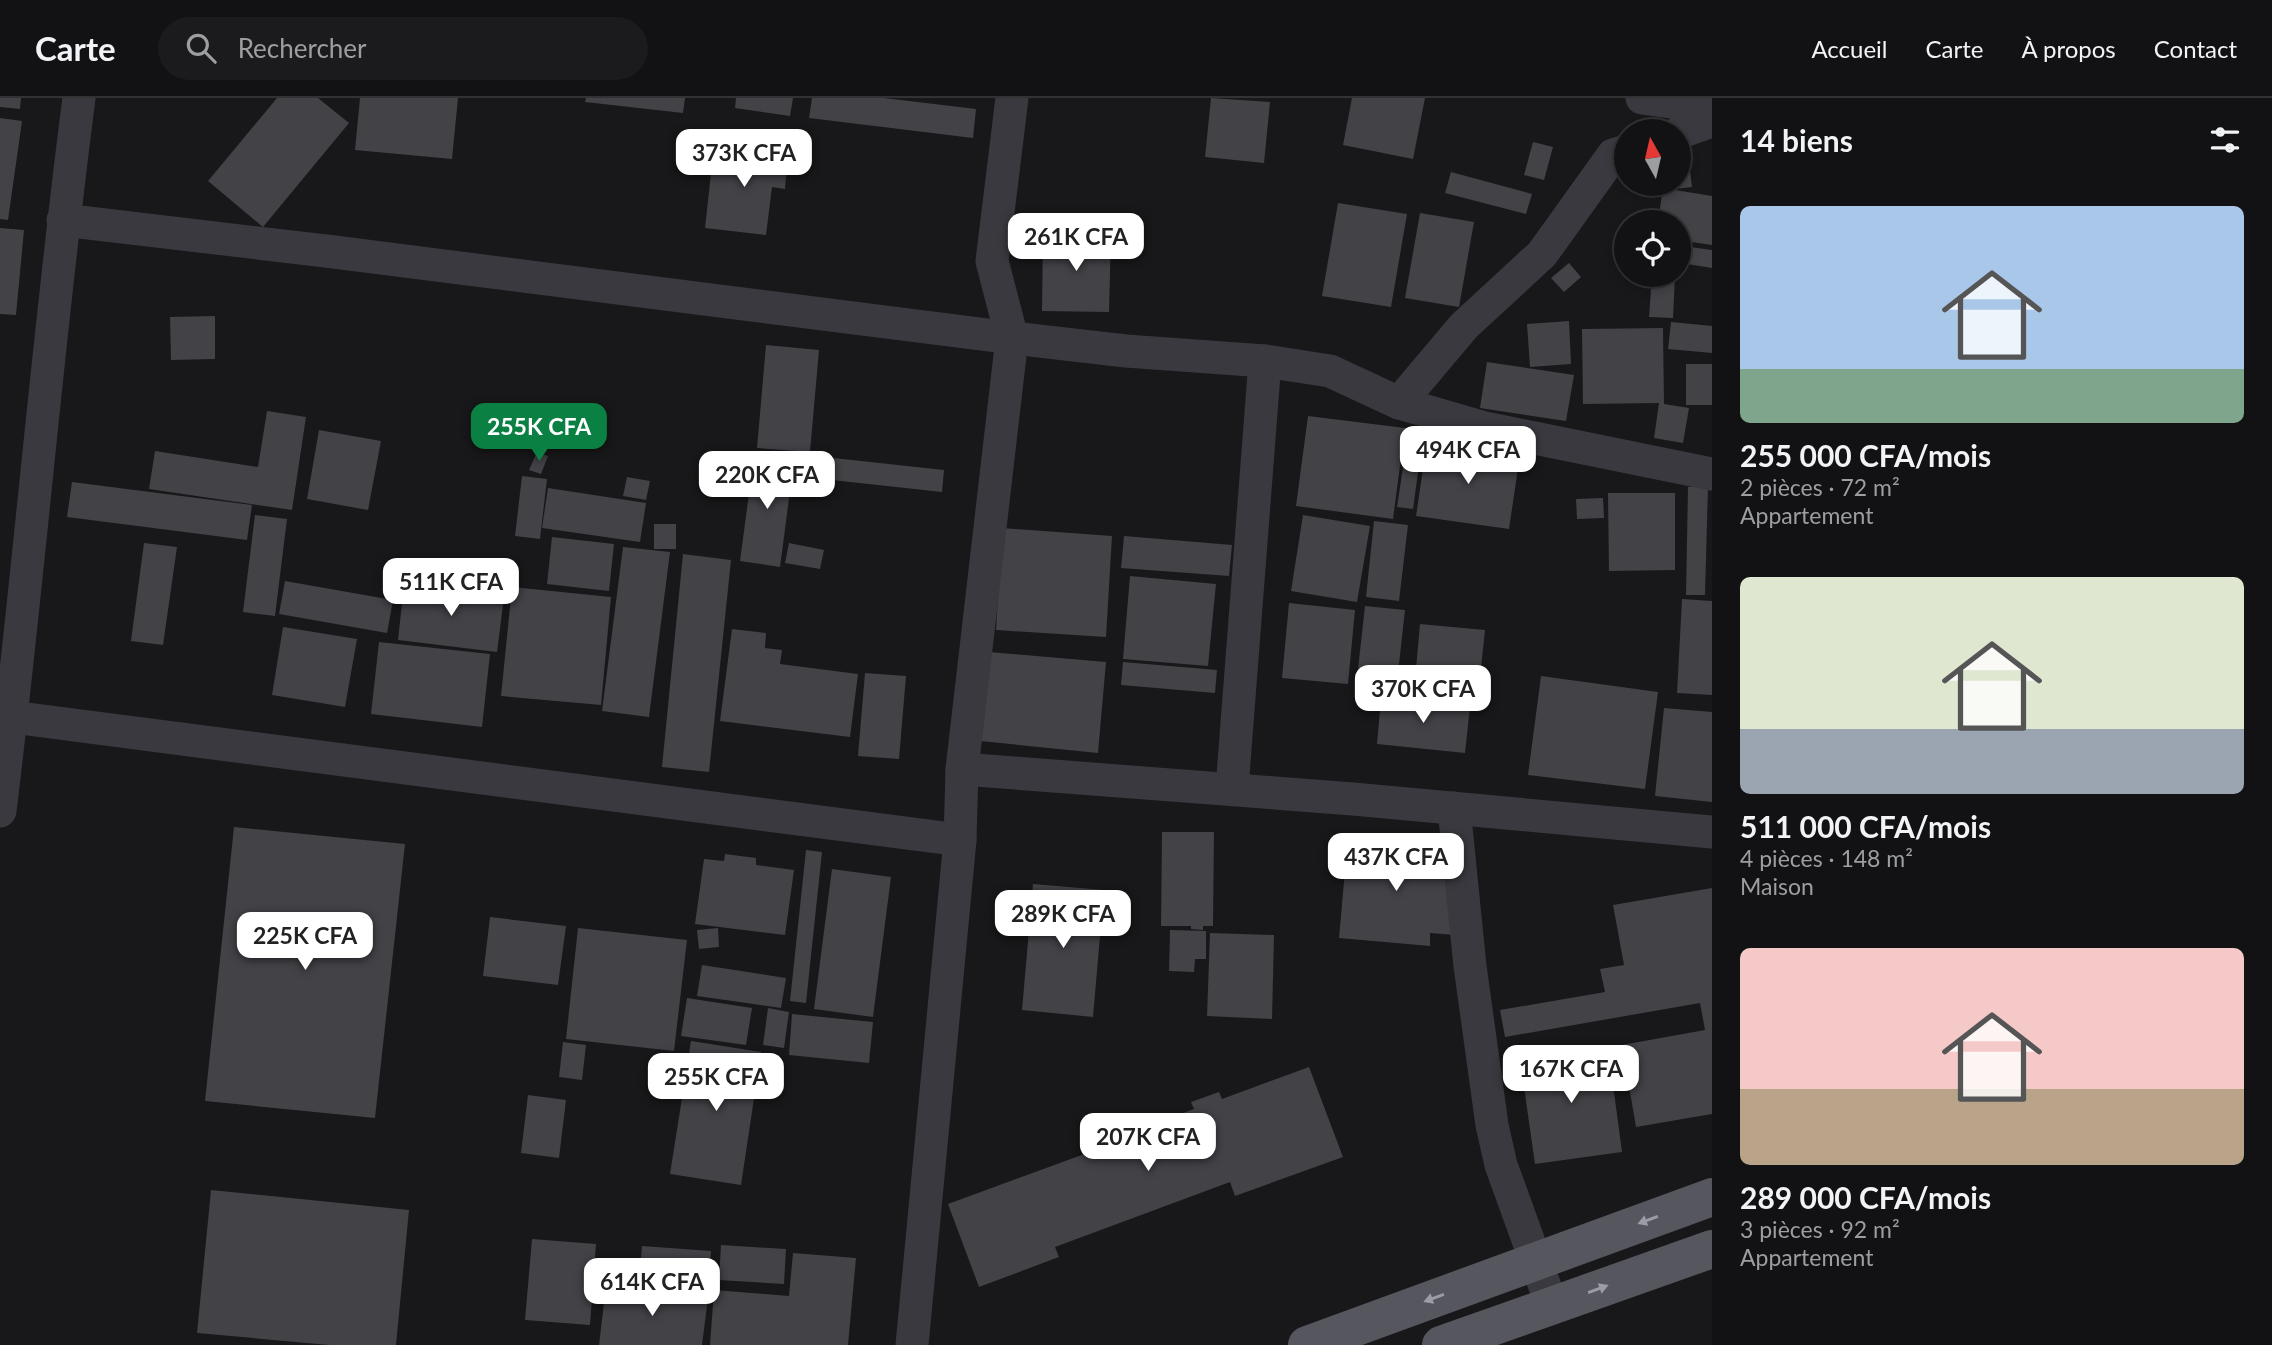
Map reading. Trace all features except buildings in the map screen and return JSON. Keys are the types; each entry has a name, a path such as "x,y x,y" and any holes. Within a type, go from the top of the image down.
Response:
{"main road":[{"path":"1307,1345 1712,1197"},
{"path":"1441,1345 1712,1249"}],"street":[{"path":"0,811 63,220 79,98"},
{"path":"912,1345 960,840 962,769 1012,338 992,261 1012,98"},
{"path":"1642,98 1712,108"},
{"path":"1691,128 1712,121"},
{"path":"1399,403 1464,326 1542,254 1614,155"},
{"path":"63,220 1012,338 1126,351 1265,361 1330,371 1399,403 1485,428 1712,474"},
{"path":"1232,788 1265,361"},
{"path":"12,717 960,840"},
{"path":"962,769 1232,788 1712,832"},
{"path":"1454,808 1470,966 1492,1125 1501,1165 1552,1306"}]}
